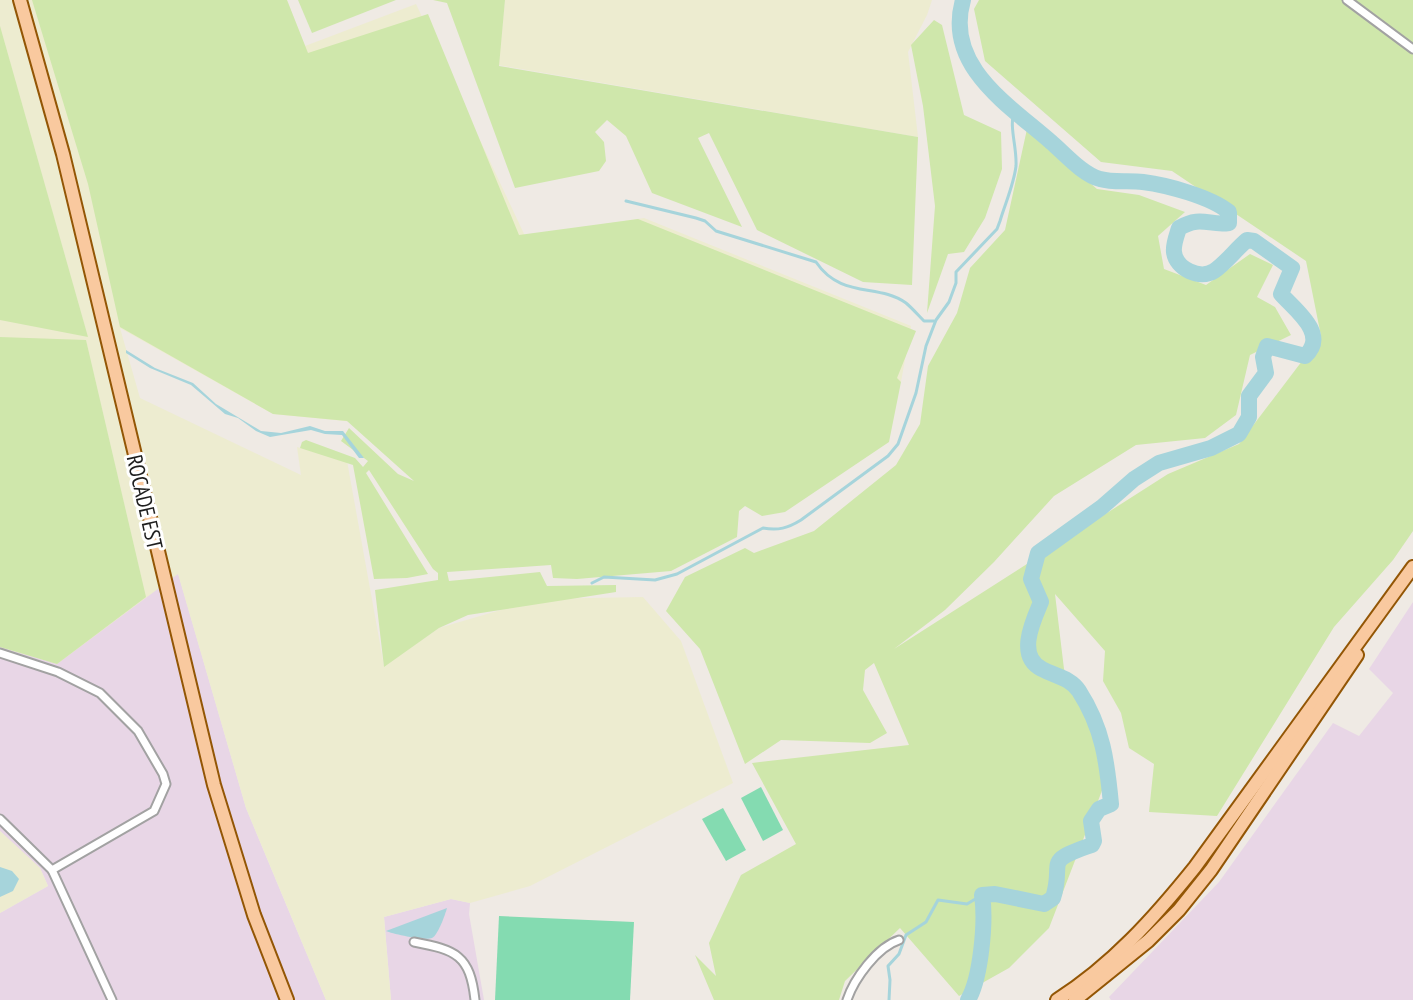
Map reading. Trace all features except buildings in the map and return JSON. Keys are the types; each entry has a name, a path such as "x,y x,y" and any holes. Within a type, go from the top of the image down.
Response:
{"main road":[{"name":"ROCADE EST","path":"20,0 63,154 214,785 254,915 287,1000"},
{"path":"1057,1000 1110,962 1195,867 1413,567"},
{"path":"1075,1000 1148,941 1179,910 1211,870 1318,716 1413,567"}],"street":[{"path":"1347,0 1413,49"},
{"path":"0,653 58,672 100,693 138,731 166,784 154,811 52,870"},
{"path":"0,819 52,870 112,1000"},
{"path":"847,1000 852,986 876,956 890,943 899,940"},
{"path":"414,942 439,946 463,959 475,1000"}],"shaded area":[{"path":"178,573 246,808 326,1000 0,1000 0,913 48,886 40,868 0,831 0,647 57,663"},
{"path":"1413,602 1413,1000 1111,1000 1109,997 1219,882 1333,723 1359,736 1393,693 1369,669"},
{"path":"451,899 470,903 469,914 484,1000 391,1000 384,917"}],"green space":[{"path":"0,0 287,0 305,46 416,4 525,236 644,218 911,326 901,382 741,474 355,422 273,414 120,328 140,398 301,475 297,447 347,461 384,666 439,628 538,599 643,597 681,641 733,783 530,886 470,903 451,899 384,917 391,1000 326,1000 246,808 178,574 57,664 0,647"},
{"path":"32,0 287,0 308,53 428,14 519,235 638,219 916,331 897,378 901,382 889,442 785,512 762,516 745,506 739,511 737,537 671,571 577,579 553,578 551,565 447,572 449,581 540,572 547,586 616,585 616,592 468,615 439,628 384,667 375,590 438,580 438,573 369,470 366,473 428,574 374,579 353,465 300,448 306,440 355,458 363,467 368,461 341,441 349,428 398,474 414,481 347,421 273,414 120,327 88,184"},
{"path":"298,0 396,0 312,33"},
{"path":"433,0 505,0 499,66 918,137 912,285 863,282 757,230 709,133 698,138 742,227 652,193 626,136 607,120 595,132 604,142 606,161 599,171 515,188 447,3"},
{"path":"505,0 932,0 908,52 918,137 498,65"},
{"path":"979,0 1413,0 1413,531 1393,560 1334,627 1217,816 1149,812 1154,764 1129,748 1121,713 1103,681 1105,651 1055,594 1064,669 1091,723 1103,788 1049,928 1009,968 959,996 900,928 845,981 839,1000 714,1000 695,955 716,976 709,943 741,875 796,844 752,763 909,745 874,663 865,670 863,690 887,733 870,743 781,740 745,764 700,649 666,611 685,577 745,548 754,553 814,531 896,465 920,424 928,366 957,313 970,268 1005,230 1027,129 1097,189 1139,195 1185,212 1158,236 1164,269 1206,285 1250,254 1273,265 1257,297 1275,307 1291,335 1250,355 1236,415 1205,438 1136,445 1054,496 945,610 894,649 1168,474 1239,444 1321,336 1306,261 1172,171 1101,162 985,61 974,9"},
{"path":"934,20 942,25 964,115 1001,132 1002,169 985,218 964,252 948,254 927,313 935,206 923,106 911,45"},
{"path":"0,26 88,337 0,320"},
{"path":"0,337 86,340 146,597 57,664 0,647"},
{"path":"761,787 783,830 763,841 741,798"},
{"path":"723,808 746,850 726,861 702,819"},
{"path":"0,831 40,868 48,886 0,913"},
{"path":"499,916 634,922 630,1000 495,1000"}],"water":[{"path":"126,350 155,368 193,383 216,404 261,431 281,433 310,426 325,431 343,431 364,458 359,458 342,435 311,430 270,437 256,431 238,418 225,414 191,385 150,368"},
{"path":"0,867 12,871 19,879 13,891 0,897"},
{"path":"447,908 432,938 416,938 386,931"}],"waterway":[{"path":"963,0 960,24 963,45 971,64 1000,98 1094,177 1176,189 1211,201 1229,212 1229,223 1199,221 1179,228 1174,249 1179,263 1190,271 1208,273 1218,268 1247,240 1254,241 1292,268 1281,294 1307,323 1313,339 1305,356 1267,346 1263,357 1266,373 1249,396 1249,417 1239,434 1211,448 1159,463 1038,553 1031,579 1041,602 1029,638 1030,656 1042,669 1072,683 1087,705 1102,746 1111,804 1099,809 1091,821 1092,845 1060,859 1053,898 1044,904 995,894 982,895 981,949 968,1000"},
{"path":"592,583 604,577 655,580 677,574 763,528 778,529 792,525 888,456 898,444 916,393 926,346 936,320 949,302 956,283 956,272 997,229 1000,221 1016,166 1012,124 1014,110"},
{"path":"626,201 696,218 716,231 816,262 837,281 895,297 924,321 934,321"},
{"path":"889,1000 888,966 899,954 906,935 926,922 938,900 967,904 982,895"}]}
